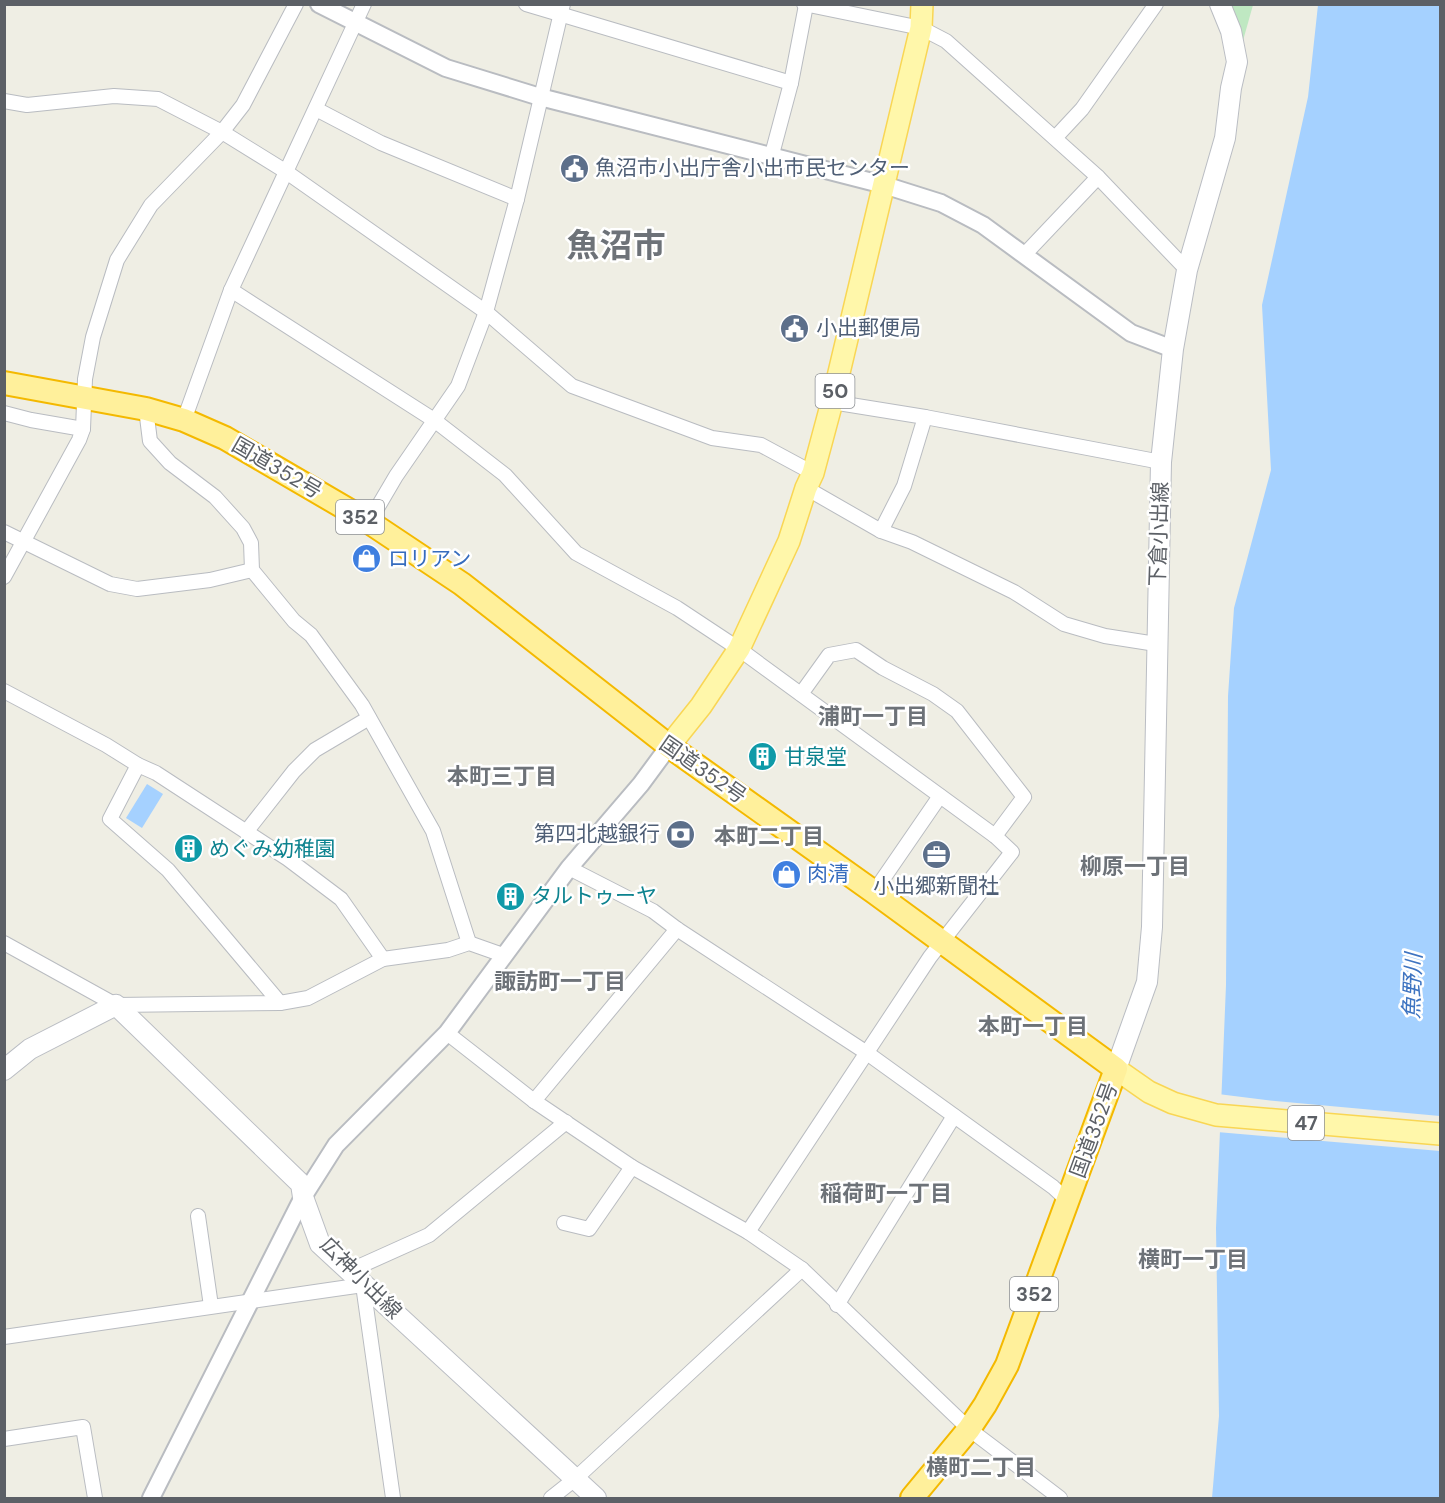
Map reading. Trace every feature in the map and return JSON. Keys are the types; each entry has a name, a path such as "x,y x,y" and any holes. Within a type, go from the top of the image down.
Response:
{"highway":[{"name":"国道352号","path":"4,383 146,409 184,420 225,438 369,522 462,584 669,747 874,892 1116,1069 1007,1365 969,1429 912,1498"}],"main road":[{"name":"50","path":"669,747 701,706 739,650 789,541 810,480 832,402 921,28 922,4"},
{"name":"下倉小出線","path":"1116,1069 1147,982 1152,927 1161,462 1173,350 1187,270 1225,138 1231,88 1237,62 1231,31 1220,4"},
{"path":"4,1070 30,1049 116,1005"},
{"name":"広神小出線","path":"116,1005 302,1184 303,1197 320,1244 596,1498"},
{"name":"47","path":"1116,1069 1149,1092 1173,1103 1216,1115 1440,1134"}],"street":[{"path":"4,577 83,429 85,379 93,337 117,260 152,205 222,132 243,105 296,4"},
{"path":"319,4 446,68 540,97 771,158 884,185 941,203 983,225 1131,333 1173,350"},
{"path":"184,420 231,290 364,4"},
{"path":"526,4 562,10 791,83"},
{"path":"1055,138 1082,109 1156,4"},
{"path":"771,158 791,83 805,5 921,28 946,41 1098,177 1187,270"},
{"path":"369,522 396,476 458,386 486,312 517,199 562,10"},
{"path":"4,101 27,105 114,96 158,99 222,132 285,171 486,312 572,386 712,438 761,446 881,531 912,542 1014,592 1064,624 1105,636 1156,644"},
{"path":"316,109 381,143 517,199"},
{"path":"1024,254 1098,177"},
{"path":"231,290 434,420 505,475 576,553 677,608 739,650 995,836 1012,852 941,942 748,1232"},
{"path":"832,402 926,417 1161,462"},
{"path":"146,409 150,441 170,463 215,497 243,528 251,543 252,570 294,621 311,635 369,718 433,831 470,943"},
{"path":"4,413 83,429"},
{"path":"881,531 904,486 926,417"},
{"path":"4,532 110,584 137,589 210,580 252,570"},
{"path":"801,694 829,655 856,650 883,668 933,694 957,711 1024,796 995,836"},
{"path":"4,691 156,773 288,859 341,899 383,959"},
{"path":"246,832 294,771 315,750 369,718"},
{"path":"152,1498 303,1197 336,1146 447,1033 569,868 641,784 669,747"},
{"path":"138,765 110,819 168,870 280,1003"},
{"path":"874,892 939,796"},
{"path":"569,868 653,911 867,1053 1053,1188 1068,1202"},
{"path":"534,1101 677,929"},
{"path":"4,943 116,1005 280,1003 308,998 383,959 448,950 470,943 503,955"},
{"path":"447,1033 534,1101 632,1167 748,1232 801,1269 969,1429 1060,1498"},
{"path":"837,1305 954,1116"},
{"path":"4,1337 250,1300 356,1278 429,1235 566,1122"},
{"path":"564,1223 590,1229 632,1167"},
{"path":"198,1216 211,1306"},
{"path":"551,1498 575,1479 801,1269"},
{"path":"356,1278 393,1498"},
{"path":"4,1439 83,1427 95,1498"},
{"path":"1035,1498 1043,1486"}],"green space":[{"path":"1220,5 1253,5 1237,62"}],"water":[{"name":"魚野川","path":"1318,5 1440,5 1440,1498 1212,1498 1219,1416 1216,1228 1226,985 1228,696 1234,608 1271,470 1262,305 1308,97"},
{"path":"147,784 163,794 142,828 126,818"}],"pier":[{"path":"1218,1094 1440,1116 1440,1151 1217,1132"}],"place":[{"name":"魚沼市小出庁舎小出市民センター","path":"574,168"},
{"name":"小出郵便局","path":"795,328"},
{"name":"ロリアン","path":"367,559"},
{"name":"甘泉堂","path":"763,757"},
{"name":"第四北越銀行","path":"681,834"},
{"name":"めぐみ幼稚園","path":"188,849"},
{"name":"小出郷新聞社","path":"936,855"},
{"name":"肉清","path":"786,874"},
{"name":"タルトゥーヤ","path":"510,896"}],"district":[{"name":"魚沼市","path":"616,245"},
{"name":"浦町一丁目","path":"873,716"},
{"name":"本町三丁目","path":"502,776"},
{"name":"本町二丁目","path":"769,836"},
{"name":"柳原一丁目","path":"1135,866"},
{"name":"諏訪町一丁目","path":"560,981"},
{"name":"本町一丁目","path":"1033,1026"},
{"name":"稲荷町一丁目","path":"886,1193"},
{"name":"横町一丁目","path":"1193,1259"},
{"name":"横町二丁目","path":"981,1467"}]}
